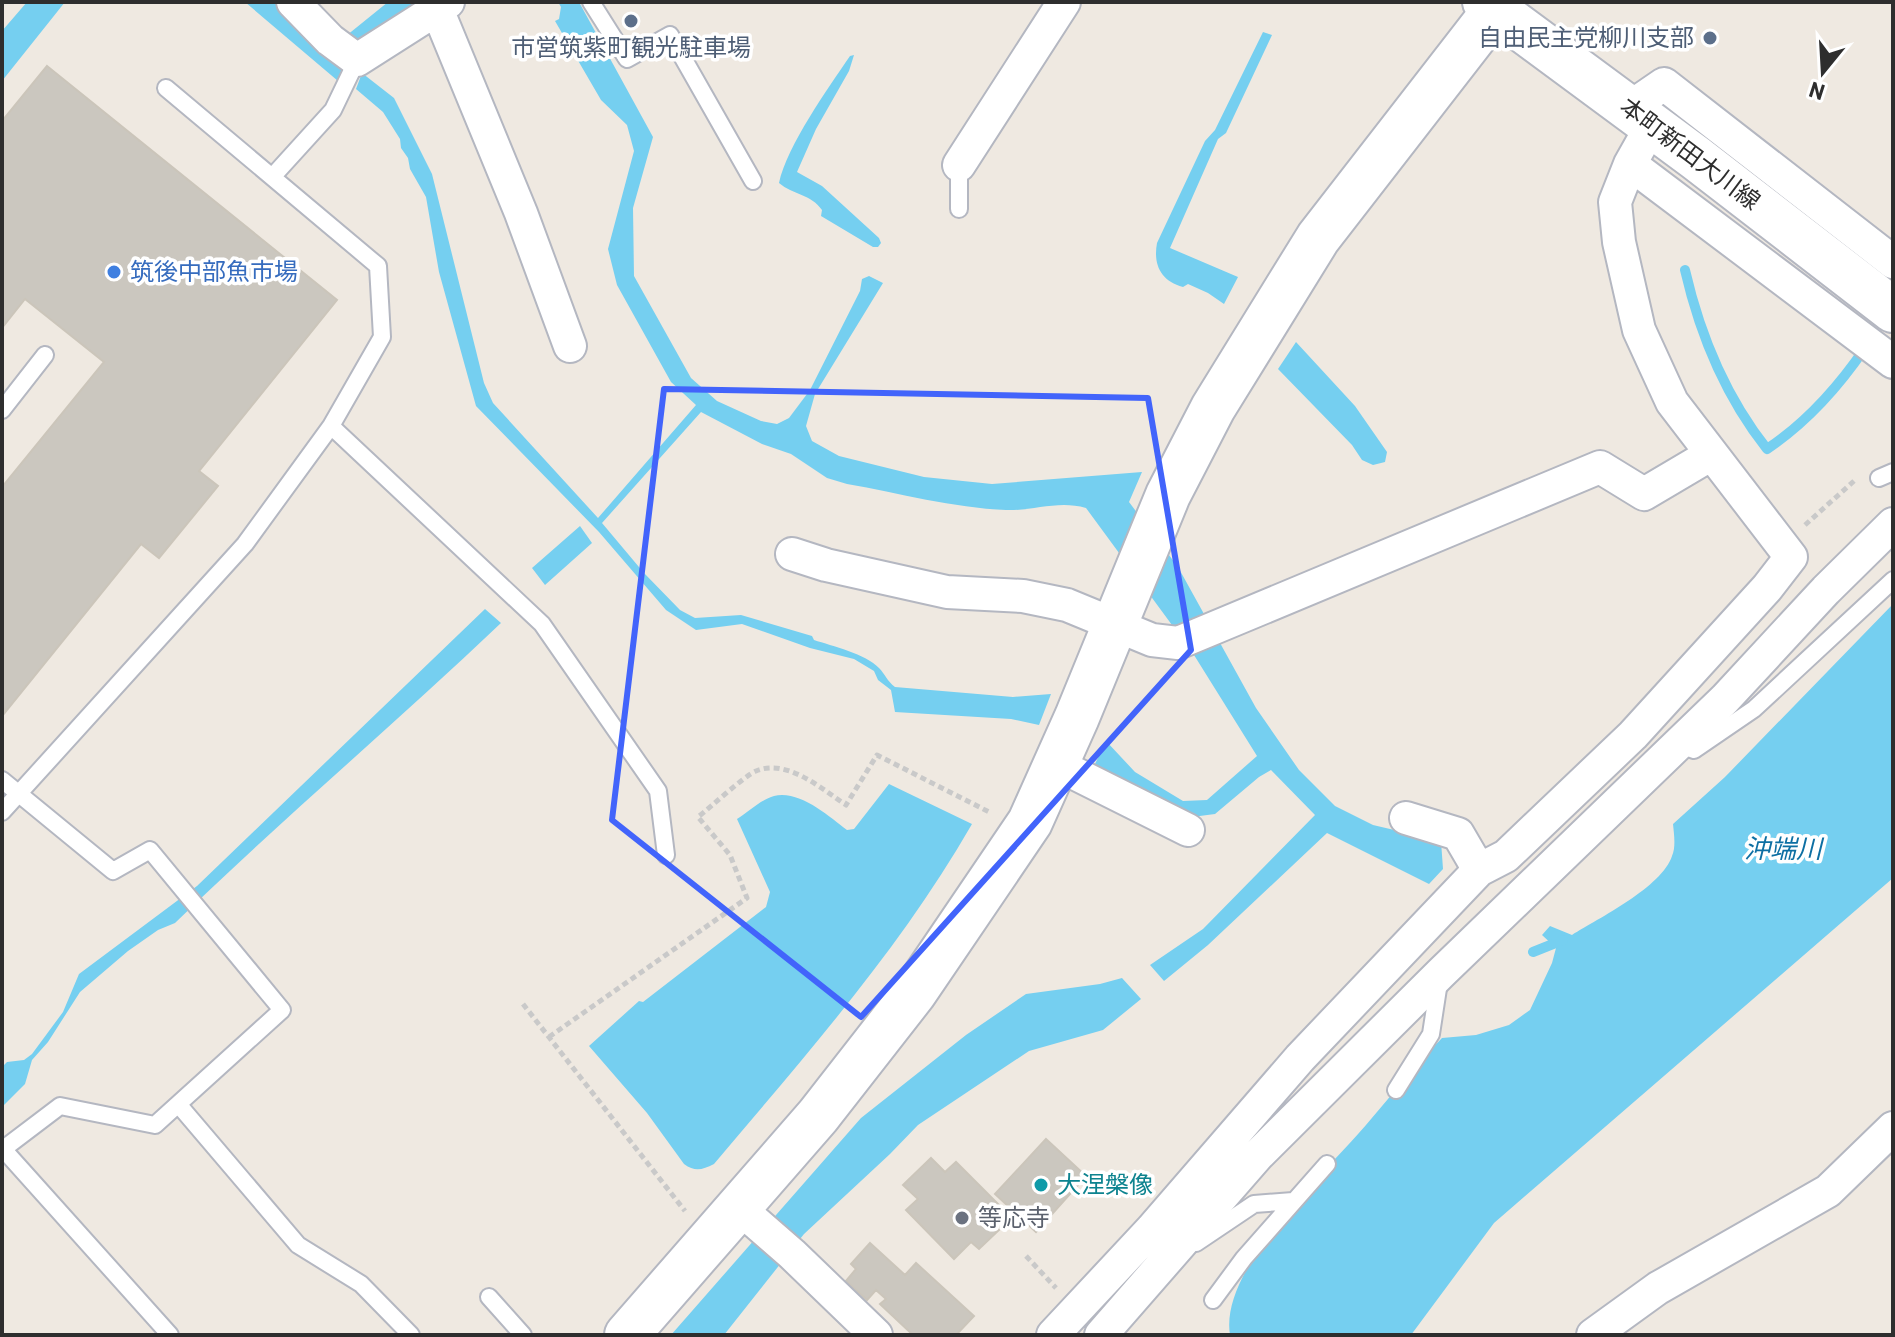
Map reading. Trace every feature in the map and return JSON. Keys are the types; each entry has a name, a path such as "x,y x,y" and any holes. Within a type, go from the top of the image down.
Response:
{"street":[{"path":"293,2 330,40 350,74 442,6 570,346"},
{"path":"959,165 1064,2"},
{"path":"627,1335 736,1224 914,993 1023,833 1056,764 1168,495 1213,408 1318,238 1494,5"},
{"name":"本町新田大川線","path":"1494,5 1893,310"},
{"path":"1053,1335 1152,1229 1300,1058 1475,874 1506,856 1633,735 1767,588 1791,557 1672,402 1639,330 1619,242 1615,202 1630,164 1640,116 1664,84 1893,262"},
{"path":"1630,164 1893,362"},
{"path":"792,554 826,565 947,592 1023,596 1067,605 1152,640 1178,643 1600,467 1644,494 1710,455"},
{"path":"1101,1335 1258,1155 1725,699 1826,590 1893,524"},
{"path":"1725,699 1767,588"},
{"path":"1056,764 1188,830"},
{"path":"1406,818 1458,834 1475,874 1505,912"},
{"path":"1593,1335 1658,1288 1828,1191 1893,1128"},
{"path":"736,1224 792,1254 876,1335"}],"lane":[{"path":"591,2 627,59 670,35 753,181"},
{"path":"273,176 333,110 350,74"},
{"path":"2,812 245,544 331,426 382,337 378,266 166,88"},
{"path":"959,165 959,209"},
{"path":"2,410 45,355"},
{"path":"331,426 542,624 658,791 666,855"},
{"path":"1678,744 1694,750 1754,709 1893,580"},
{"path":"2,780 113,871 150,850 282,1010 155,1125 60,1106 3,1150 170,1335"},
{"path":"1396,1090 1431,1034 1441,973"},
{"path":"178,1104 298,1245 361,1284 411,1335"},
{"path":"1213,1300 1244,1258 1327,1164"},
{"path":"1161,1266 1254,1204 1293,1201"},
{"path":"489,1297 523,1335"}],"path":[{"path":"1782,546 1860,475"},
{"path":"549,1037 747,898 730,855 698,817 757,771 780,768 809,780 846,805 877,755 1001,818 1023,833"},
{"path":"523,1004 693,1221 736,1224"},
{"path":"1026,1256 1076,1308"}],"highlighted area":[{"path":"664,389 1148,398 1191,650 861,1017 612,820"}],"water":[{"path":"27,2 65,2 2,81 2,31"},
{"path":"245,2 282,2 341,40 388,2 424,2 343,65 338,81"},
{"path":"558,2 579,2 653,137 633,208 634,276 691,378 717,401 761,421 777,424 789,418 810,390 860,291 862,279 869,276 883,283 815,394 806,426 812,441 839,456 924,477 992,484 1142,472 1129,502 1178,567 1256,708 1299,770 1335,806 1373,825 1441,841 1443,869 1429,884 1327,833 1208,945 1164,981 1150,965 1203,929 1315,815 1271,770 1215,814 1192,817 1163,803 1148,791 1123,784 1095,764 1106,741 1135,772 1183,801 1207,800 1257,756 1194,655 1086,508 1056,505 1016,510 986,509 847,484 827,478 791,454 762,444 701,412 602,523 680,610 695,618 741,615 812,636 814,640 873,663 895,687 1013,697 1051,694 1039,725 1011,719 895,712 891,690 878,680 874,671 854,659 810,648 742,624 696,630 666,610 599,532 476,406 439,272 426,197 410,169 400,139 383,112 356,89 362,73 394,98 432,174 484,383 493,403 598,518 696,405 671,382 617,285 608,249 634,151 627,125 601,100 555,21 559,19 561,7"},
{"path":"1263,32 1272,35 1226,133 1218,139 1170,248 1238,277 1224,304 1188,284 1183,287 1169,281 1158,265 1157,243 1205,141 1215,130"},
{"path":"854,55 849,71 816,129 797,172 822,186 879,238 881,243 878,247 821,216 822,210 813,201 779,183 790,152 809,118 850,56"},
{"path":"1296,342 1355,406 1387,452 1385,462 1373,465 1362,460 1352,445 1278,369"},
{"path":"580,526 592,543 545,585 532,568"},
{"name":"沖端川","path":"1893,604 1893,878 1494,1223 1411,1335 1230,1335 1231,1309 1241,1281 1257,1252 1278,1223 1422,1059 1442,1038 1476,1035 1509,1025 1530,1010 1556,948 1542,935 1550,926 1572,935 1628,901 1656,879 1666,868 1673,852 1673,824 1725,777"},
{"path":"485,609 501,623 175,923 158,930 128,951 80,992 48,1042 32,1060 25,1084 2,1107 2,1067 7,1062 24,1060 32,1054 63,1012 79,974 197,886"},
{"path":"889,784 972,824 915,914 817,1042 714,1164 699,1169 688,1167 647,1113 589,1046 639,1001 643,1002 766,907 770,892 737,819 765,800 784,795 804,800 847,830 854,829"},
{"path":"1122,978 1141,999 1103,1030 1029,1051 918,1125 804,1234 724,1335 671,1335 861,1118 966,1035 1026,994"}],"building":[{"path":"47,66 337,300 199,471 218,486 159,558 141,544 3,715 2,487 104,362 25,299 2,328 2,121"},
{"name":"大涅槃像","path":"1046,1139 1086,1176 1036,1232 995,1194"},
{"path":"931,1158 945,1172 956,1162 1004,1210 992,1221 1000,1229 979,1249 971,1242 954,1259 906,1210 918,1199 903,1185"},
{"path":"870,1243 905,1275 916,1263 974,1316 956,1335 913,1335 880,1304 886,1299 876,1290 867,1300 846,1281 856,1269 851,1264"}],"waterway":[{"path":"1685,270 1698,318 1716,364 1739,408 1767,449 1821,403 1865,348"},
{"path":"1533,952 1563,940"}],"place":[{"name":"市営筑紫町観光駐車場","path":"631,21"},
{"name":"自由民主党柳川支部","path":"1710,38"},
{"name":"筑後中部魚市場","path":"114,272"},
{"name":"大涅槃像","path":"1041,1185"},
{"name":"等応寺","path":"962,1218"}]}
